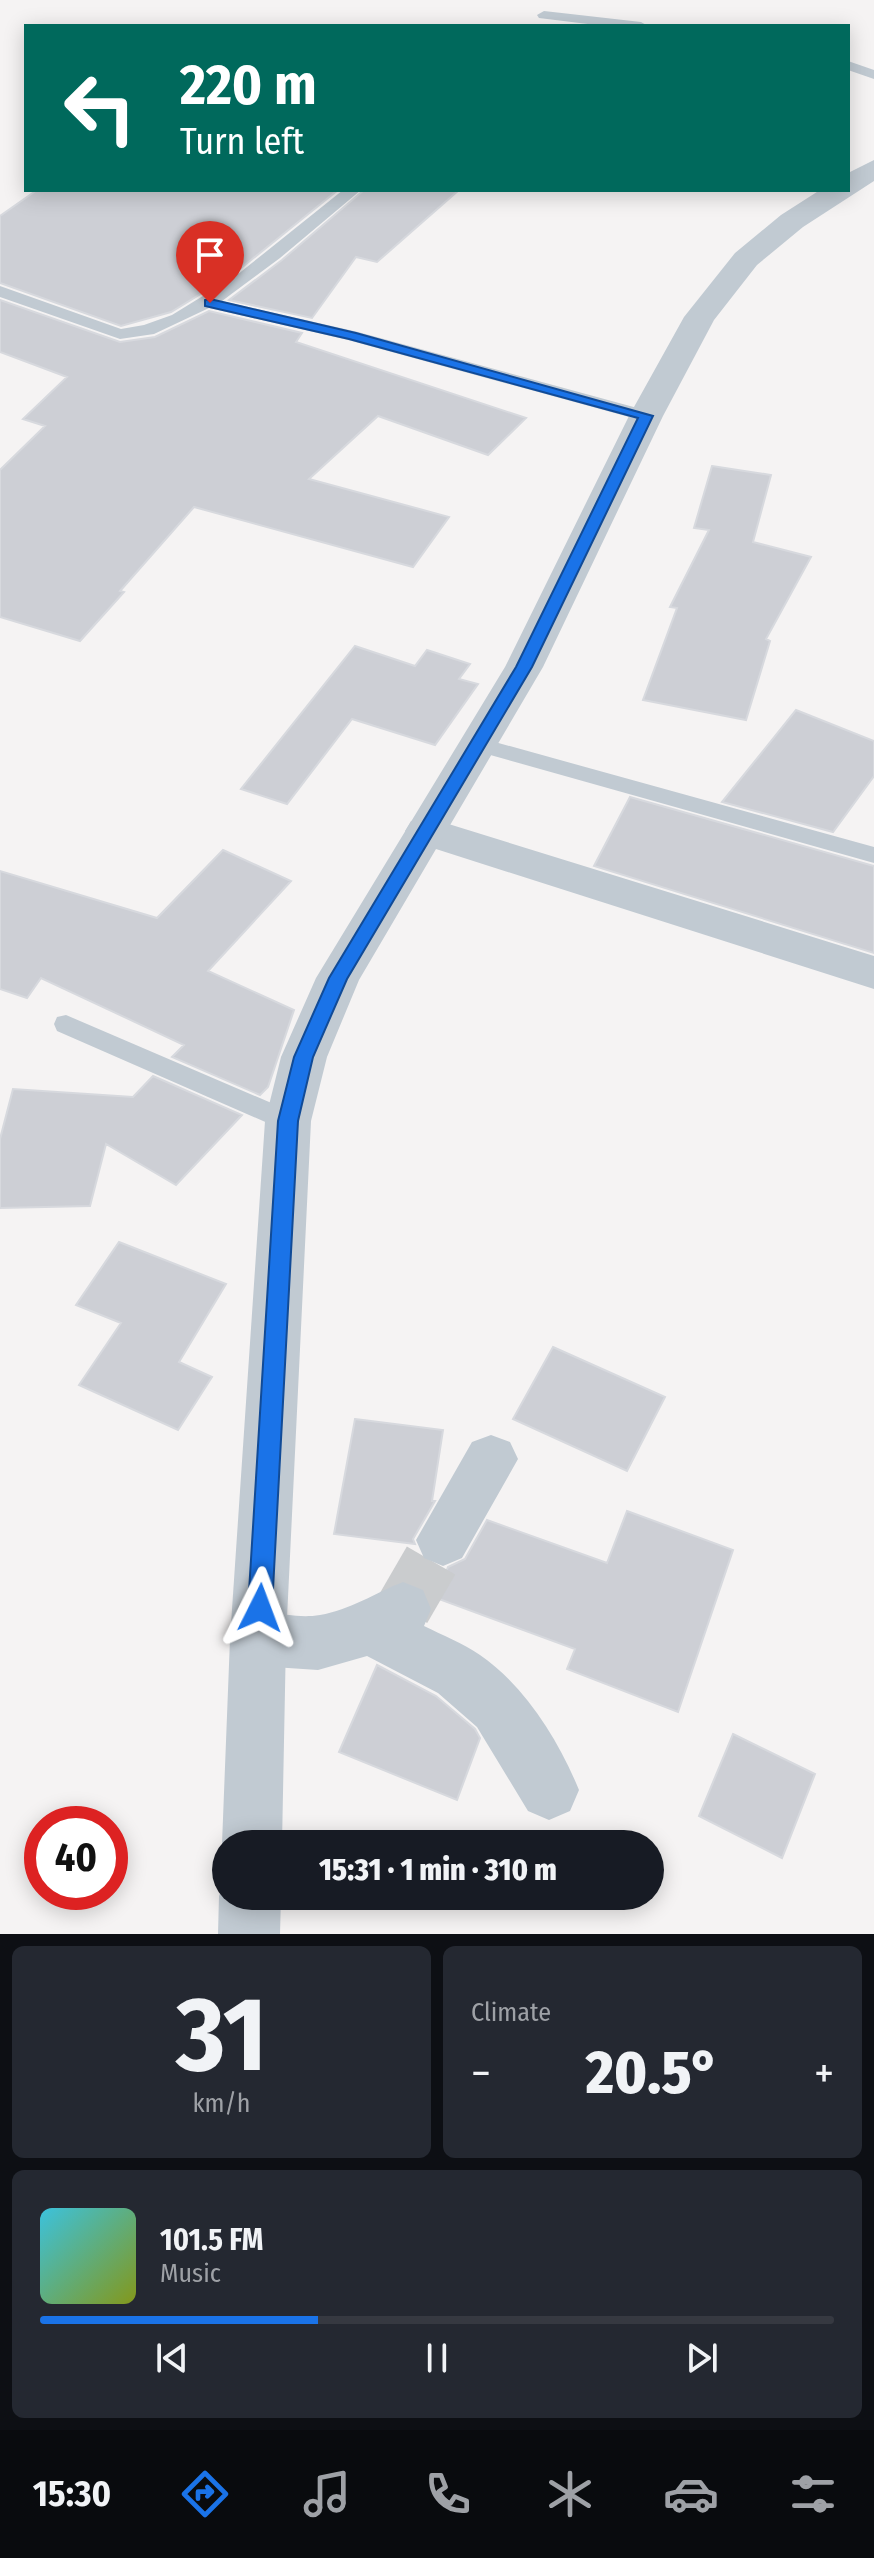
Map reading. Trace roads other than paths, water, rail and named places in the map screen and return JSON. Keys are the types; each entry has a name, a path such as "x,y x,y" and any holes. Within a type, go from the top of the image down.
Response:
{"street":[{"path":"850,184 874,169"},
{"path":"252,1830 258,1639 288,1121 304,1057 338,978 545,626 646,416 700,317 746,259 792,221 837,192"},
{"path":"426,831 874,973"},
{"path":"443,1540 491,1459"},
{"path":"258,1639 318,1643 387,1618 498,1707 549,1790"},
{"path":"249,1934 250,1910"}],"lane":[{"path":"544,15 623,24"},
{"path":"850,66 874,75"},
{"path":"0,291 120,334 136,334 210,303 350,192"},
{"path":"210,303 352,336 646,416"},
{"path":"477,744 874,855"},
{"path":"66,1024 288,1121"}],"tunnel":[{"path":"403,1609 443,1540"}]}
